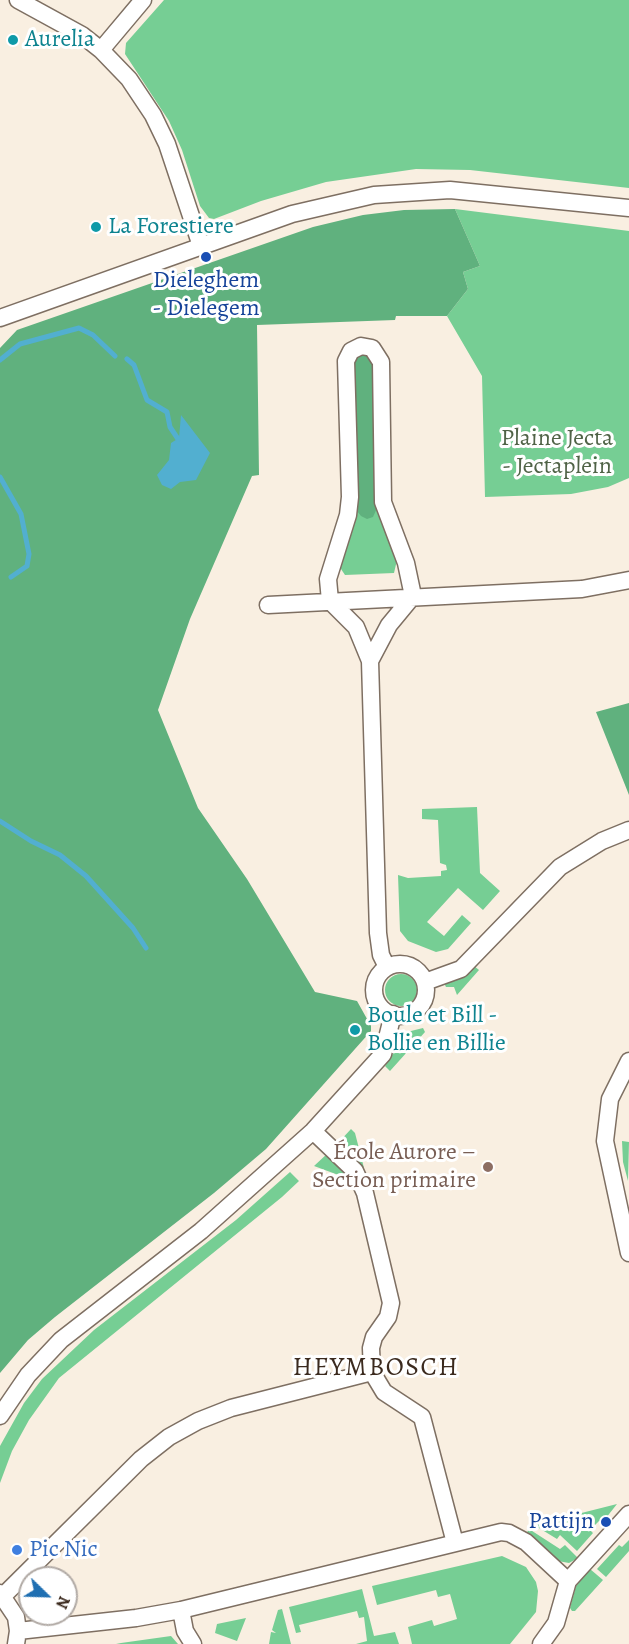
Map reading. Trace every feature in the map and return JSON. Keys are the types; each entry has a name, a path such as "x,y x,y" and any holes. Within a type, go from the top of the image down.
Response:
{"street":[{"path":"18,0 63,22 101,50 129,79 153,114 167,144 201,246"},
{"path":"101,50 143,0"},
{"path":"0,318 292,214 338,201 396,192 483,192 629,208"},
{"path":"387,967 381,955 378,933 370,661 356,627 330,601 328,579 348,515 350,497 346,361 351,351 361,346 372,348 381,362 383,502 406,563 413,597"},
{"path":"268,605 582,589 629,580"},
{"path":"370,661 388,625 413,597"},
{"path":"425,982 461,969 560,867 602,841 629,830"},
{"path":"394,964 409,965 416,969 425,982 425,997 417,1010 403,1016 382,1008 375,994 377,979 387,967 394,964"},
{"path":"0,1416 27,1375 61,1340 201,1231 313,1131 383,1054 393,1014"},
{"path":"629,1061 610,1099 605,1141 629,1253"},
{"path":"313,1131 355,1171 365,1193 391,1303 388,1317 374,1336 371,1348 372,1372 384,1392 422,1417 455,1543"},
{"path":"372,1372 231,1408 198,1421 169,1437 141,1459 2,1594 16,1617 17,1637 181,1610 501,1532 509,1533 526,1542 568,1581"},
{"path":"541,1644 558,1618 568,1581 629,1514"},
{"path":"181,1610 185,1631 193,1644"}],"green space":[{"path":"164,0 629,0 629,188 470,170 416,169 326,182 261,201 214,219 209,218 200,206 182,150 169,121 125,54 126,43"},
{"name":"Plaine Jecta - Jectaplein","path":"455,209 629,231 629,478 608,487 571,494 485,497 482,376 447,316 468,289 463,272 480,266"},
{"path":"455,209 480,266 463,272 468,289 447,316 396,316 395,320 257,325 259,475 252,476 190,619 158,710 198,808 247,879 315,992 357,1001 371,1026 371,1031 266,1149 214,1193 55,1317 28,1340 0,1373 0,348 17,330 313,227 363,215 404,210"},
{"path":"366,353 373,359 377,508 373,517 367,519 357,511 354,362 356,356"},
{"path":"357,508 377,508 397,560 394,573 345,575 341,569 340,563"},
{"path":"629,703 629,795 596,712"},
{"path":"477,807 480,873 500,891 483,910 458,888 427,922 444,936 462,915 471,923 448,949 436,952 408,941 400,931 398,875 408,878 441,876 441,871 447,870 446,865 440,863 438,820 422,819 422,809"},
{"path":"474,966 479,970 457,995 454,987 446,987 444,983"},
{"path":"401,974 412,979 417,990 412,1001 401,1006 390,1001 385,990 390,979"},
{"path":"423,1028 425,1032 390,1071 385,1066 394,1052 399,1034"},
{"path":"351,1129 355,1133 364,1168 338,1143"},
{"path":"622,1141 629,1142 628,1181 623,1162"},
{"path":"328,1153 344,1169 352,1180 314,1166"},
{"path":"290,1172 299,1181 282,1197 59,1378 29,1420 12,1451 0,1483 0,1446 24,1403 42,1379 94,1330 236,1220"},
{"path":"617,1504 602,1523 599,1521 590,1530 593,1533 577,1551 560,1535 557,1539 534,1525"},
{"path":"529,1529 560,1549 565,1545 578,1558 569,1563 558,1561 526,1534"},
{"path":"629,1540 629,1551 606,1577 597,1569 619,1545 622,1547"},
{"path":"502,1556 526,1567 536,1582 538,1591 536,1612 510,1644 412,1644 408,1627 432,1620 434,1626 457,1619 450,1594 438,1597 436,1590 377,1605 372,1586"},
{"path":"590,1569 603,1580 575,1611 572,1611 570,1608 576,1586"},
{"path":"362,1589 374,1636 395,1632 399,1644 356,1644 367,1641 364,1617 359,1618 357,1611 299,1625 301,1632 296,1633 289,1607"},
{"path":"282,1609 291,1644 269,1644 271,1632 276,1633 272,1630 278,1610"},
{"path":"246,1618 237,1641 215,1633 217,1624"},
{"path":"171,1636 178,1644 116,1644 121,1643"}],"water":[{"path":"181,415 210,453 196,480 180,482 171,489 162,485 157,475 169,460 171,443 179,438"}],"waterway":[{"path":"0,360 20,344 79,328 93,335 115,356"},
{"path":"127,359 134,365 147,400 167,412 170,427 178,439"},
{"path":"0,477 21,514 29,554 27,566 11,577"},
{"path":"0,821 31,841 60,855 86,876 133,928 146,948"}],"place":[{"name":"Aurelia","path":"13,40"},
{"name":"La Forestiere","path":"96,227"},
{"name":"Dieleghem - Dielegem","path":"206,257"},
{"name":"Boule et Bill - Bollie en Billie","path":"355,1030"},
{"name":"École Aurore – Section primaire","path":"488,1167"},
{"name":"Pattijn","path":"606,1522"},
{"name":"Pic Nic","path":"17,1550"}],"district":[{"name":"HEYMBOSCH","path":"376,1369"}]}
